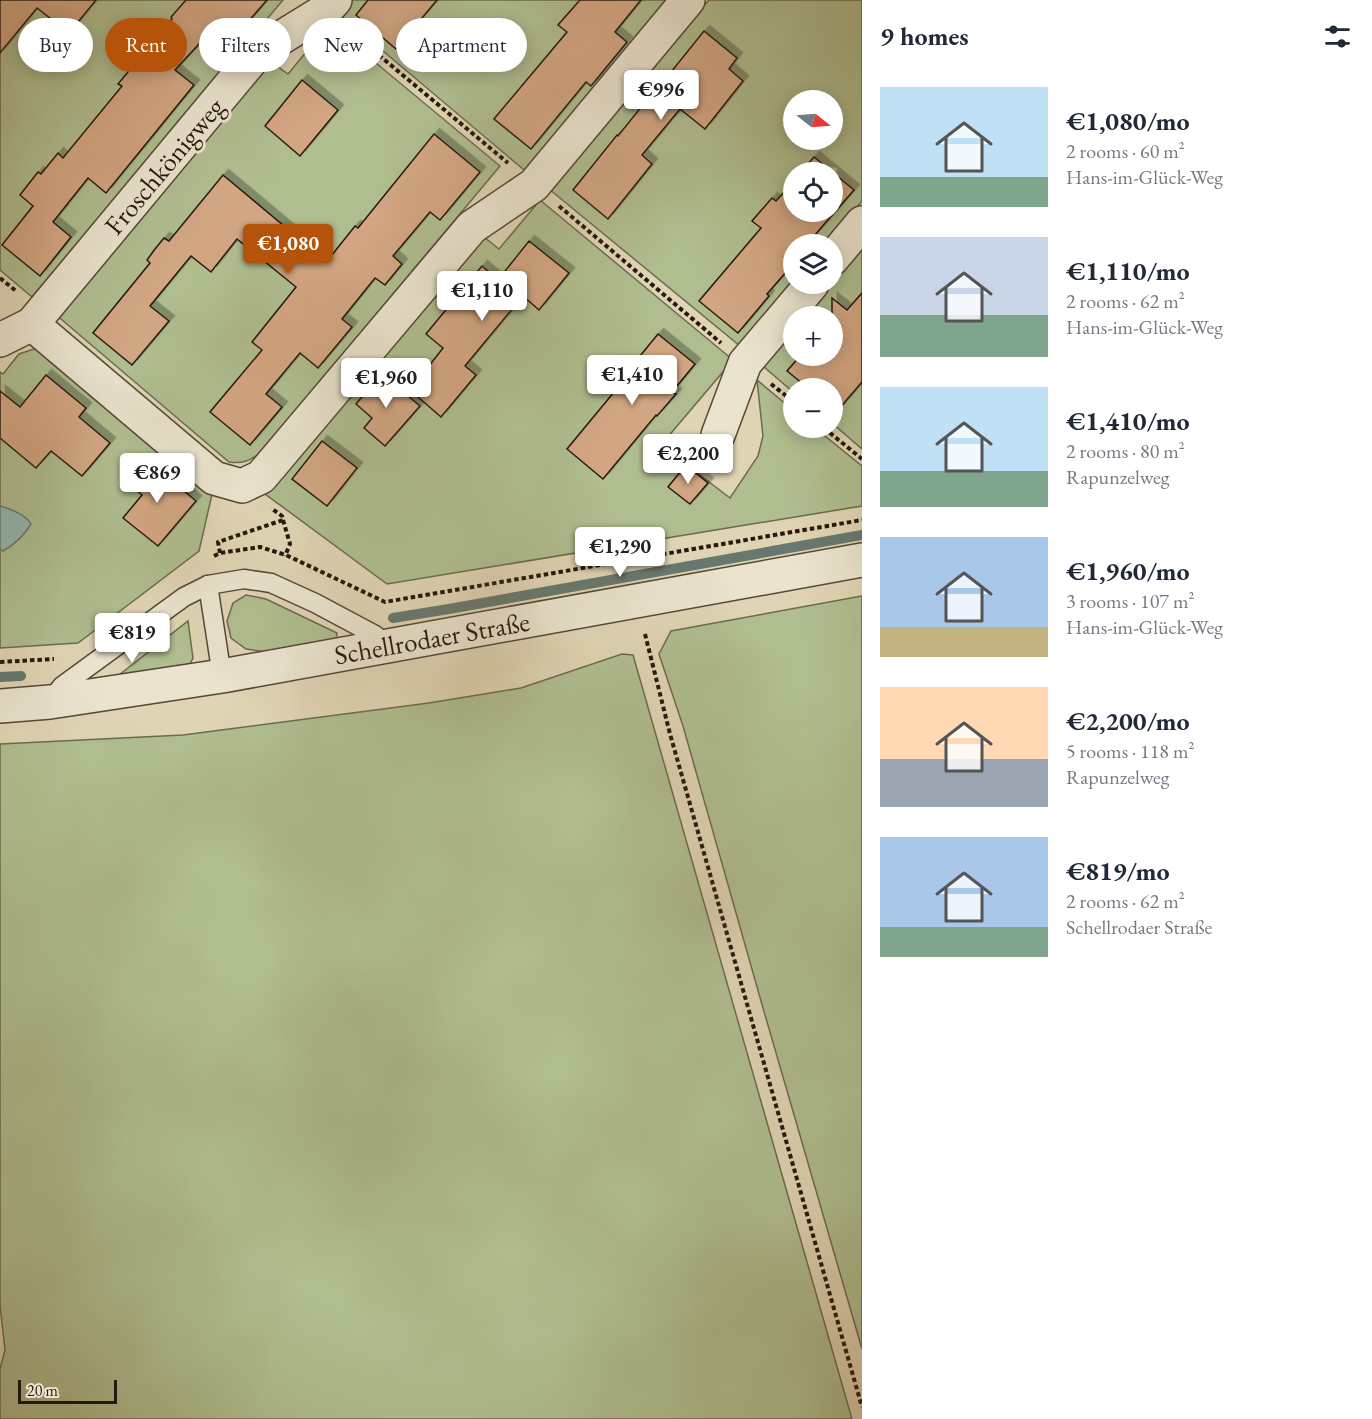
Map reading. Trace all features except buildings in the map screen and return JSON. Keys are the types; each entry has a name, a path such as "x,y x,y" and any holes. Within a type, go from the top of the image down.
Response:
{"street":[{"name":"Froschkönigweg","path":"0,340 32,324 258,52 326,10 335,0"},
{"path":"32,324 214,478 242,486 261,477 472,227 534,185 688,0"},
{"path":"843,246 862,223"},
{"path":"718,435 745,363 804,294"},
{"name":"Schellrodaer Straße","path":"0,706 50,702 222,676 862,560"}],"lane":[{"path":"50,702 62,686 184,597 207,585 244,579 272,584 315,603 375,635 387,646"},
{"path":"207,585 222,676"}],"path":[{"path":"384,59 783,393"},
{"path":"836,438 862,459"},
{"path":"242,486 282,516 290,544 283,564"},
{"path":"220,553 218,543 283,520"},
{"path":"211,557 220,553 260,547 286,555 385,602 862,520"},
{"path":"637,601 670,734 862,1407"},
{"path":"0,662 63,658"}],"green space":[{"path":"0,0 283,0 268,18 199,18 199,72 222,72 32,297 0,270"},
{"path":"349,0 675,0 530,175 408,72 527,72 527,18 396,18 396,62 384,52 384,18 344,18 338,13"},
{"path":"709,0 862,0 862,201 834,234 783,234 784,294 740,346 549,189"},
{"path":"303,56 303,72 384,72 384,70 500,166 260,453 246,461 229,462 55,314 254,72 285,72 288,74"},
{"path":"540,200 733,360 661,445 730,498 758,456 763,436 757,380 783,402 783,438 827,438 862,466 862,506 387,584 261,491 479,233 499,249"},
{"path":"862,245 862,449 843,433 843,378 783,378 783,383 763,366 783,341 783,366 843,366 843,306 811,306 822,294 843,294 843,269"},
{"path":"34,349 44,351 213,490 199,551 78,643 0,648 0,372 3,374 19,354"},
{"path":"246,595 266,599 337,633 336,640 267,652 246,649 231,638 227,621 233,603"},
{"path":"862,596 862,1349 683,726 659,654 671,631"},
{"path":"188,621 193,658 190,664 119,675"},
{"path":"622,654 633,655 852,1419 0,1419 0,1369 5,1350 0,1305 0,744 183,735 429,703 521,688"}],"water":[{"path":"0,506 13,510 31,524 19,539 3,551 0,549"}],"waterway":[{"path":"393,618 862,535"},
{"path":"0,677 21,676"}]}
